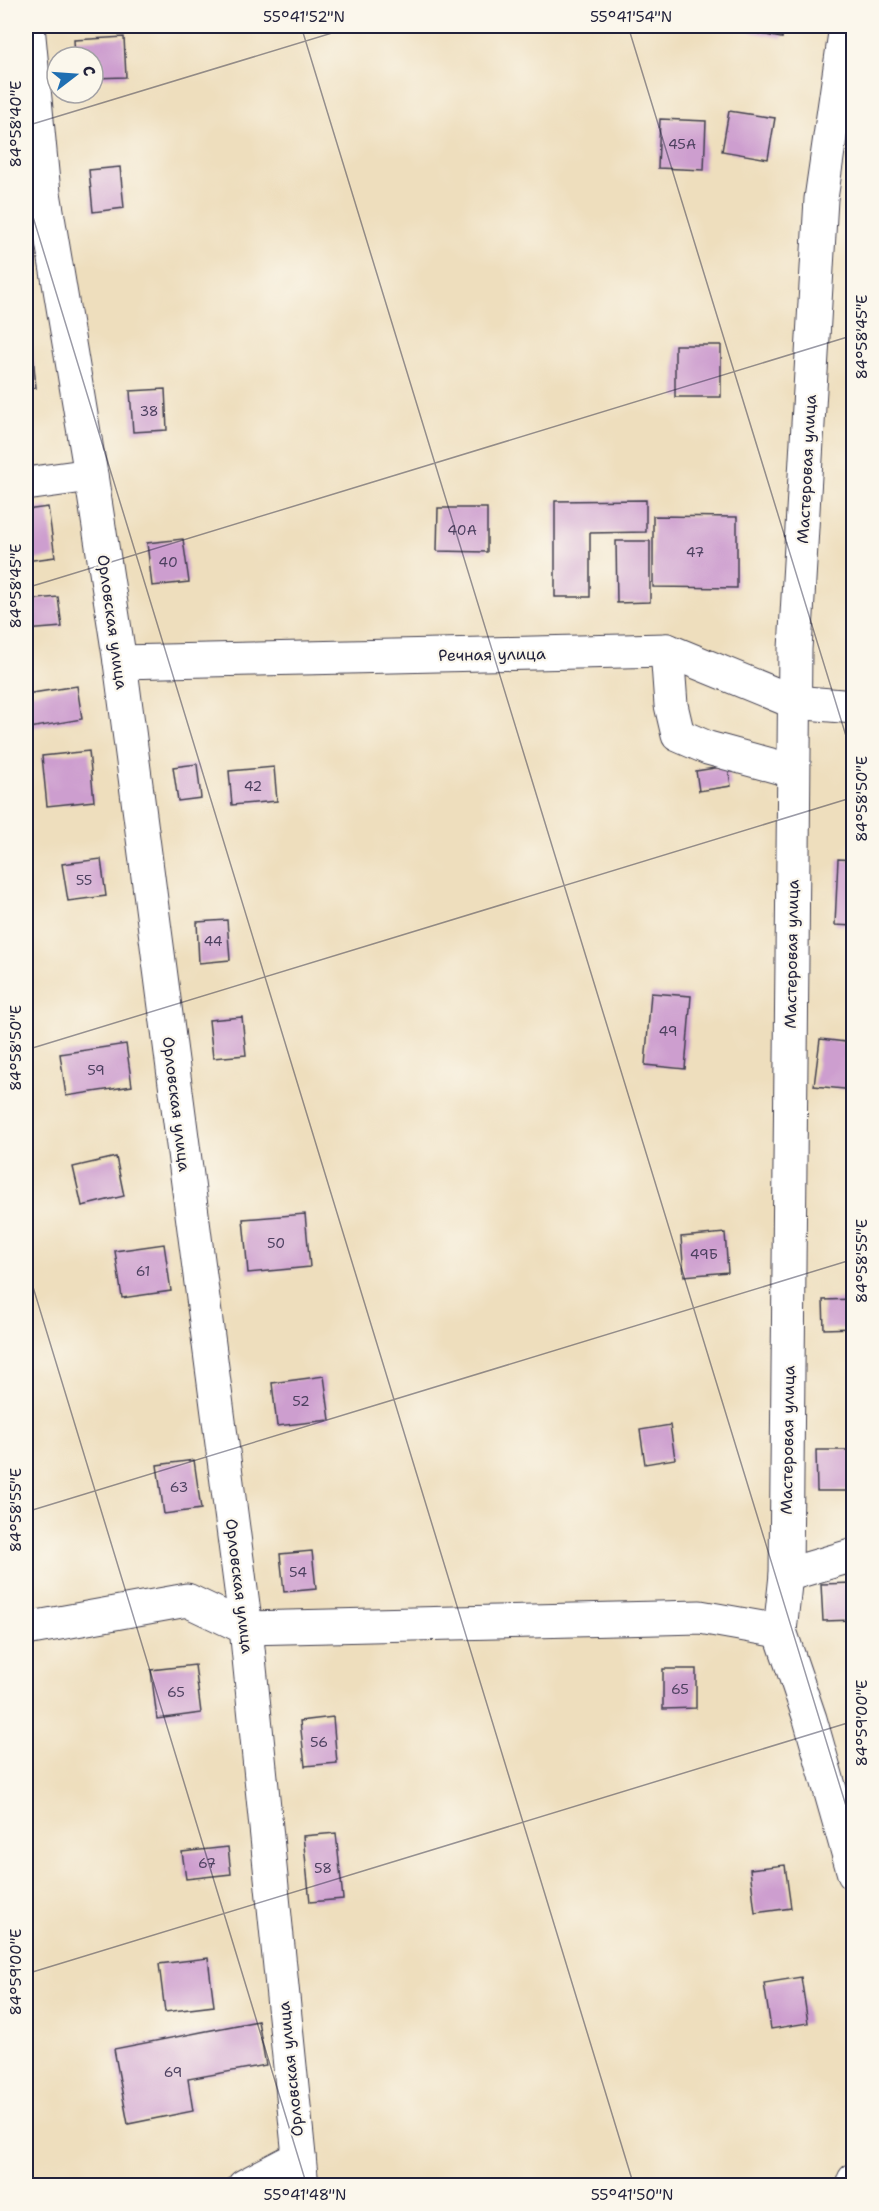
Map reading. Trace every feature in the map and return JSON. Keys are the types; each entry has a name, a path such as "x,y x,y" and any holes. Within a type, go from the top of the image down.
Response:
{"street":[{"name":"Орловская улица","path":"28,26 44,193 120,662 246,1628 301,2171"},
{"name":"Мастеровая улица","path":"846,26 821,199 796,638 786,1575 780,1630 810,1719 854,1874"},
{"path":"26,484 91,475"},
{"path":"667,650 670,705 678,735 708,748 793,771"},
{"name":"Речная улица","path":"120,662 667,650 794,702 854,707"},
{"path":"786,1575 854,1555"},
{"path":"26,1629 187,1600 246,1628 700,1617 780,1630"},
{"path":"244,2186 301,2171"},
{"path":"852,2186 854,2180"}],"building":[{"path":"747,26 784,26 782,38 746,31"},
{"path":"124,37 126,77 105,78 105,45 74,45 74,40"},
{"path":"729,111 775,118 768,159 722,151"},
{"path":"660,119 706,121 704,170 658,168"},
{"path":"120,167 124,208 93,212 89,170"},
{"path":"32,344 36,388 26,389 26,345"},
{"path":"675,345 721,345 721,397 675,397"},
{"path":"165,389 167,430 133,432 130,391"},
{"path":"646,500 646,532 590,533 590,597 555,597 555,501"},
{"path":"48,507 55,557 26,561 26,510"},
{"path":"438,508 487,508 487,552 437,551"},
{"path":"653,516 737,517 737,588 653,587"},
{"path":"183,539 189,582 152,586 147,543"},
{"path":"616,541 650,541 650,602 617,603"},
{"path":"58,597 62,627 26,630 26,600"},
{"path":"77,686 82,719 30,728 26,694"},
{"path":"89,751 94,801 47,806 42,756"},
{"path":"197,764 201,798 178,801 173,767"},
{"path":"728,766 731,786 699,791 696,771"},
{"path":"274,767 277,801 232,805 229,771"},
{"path":"101,859 106,896 68,901 62,864"},
{"path":"838,859 854,860 854,926 835,925"},
{"path":"227,920 230,960 199,963 197,922"},
{"path":"651,993 691,996 685,1069 645,1065"},
{"path":"242,1017 246,1055 213,1058 209,1020"},
{"path":"820,1039 854,1043 854,1090 814,1086"},
{"path":"126,1044 132,1086 66,1096 60,1054"},
{"path":"116,1157 124,1196 82,1206 73,1167"},
{"path":"305,1214 310,1267 248,1273 243,1219"},
{"path":"725,1233 728,1272 684,1276 681,1237"},
{"path":"164,1244 171,1291 122,1298 115,1251"},
{"path":"854,1299 854,1328 824,1329 823,1300"},
{"path":"324,1376 330,1420 277,1426 272,1383"},
{"path":"670,1425 675,1459 645,1464 640,1430"},
{"path":"816,1450 852,1450 852,1491 817,1491"},
{"path":"194,1460 201,1509 164,1514 157,1465"},
{"path":"312,1551 316,1589 284,1592 280,1554"},
{"path":"854,1583 854,1620 823,1621 821,1584"},
{"path":"195,1665 201,1713 157,1719 151,1670"},
{"path":"663,1669 696,1669 696,1708 663,1709"},
{"path":"333,1717 337,1763 305,1766 300,1721"},
{"path":"336,1833 343,1899 310,1902 303,1836"},
{"path":"228,1847 231,1874 186,1879 182,1852"},
{"path":"785,1865 791,1908 755,1913 750,1869"},
{"path":"208,1958 214,2006 165,2012 159,1964"},
{"path":"801,1977 808,2023 771,2029 764,1983"},
{"path":"258,2021 266,2065 188,2079 193,2111 128,2124 114,2049"}]}
